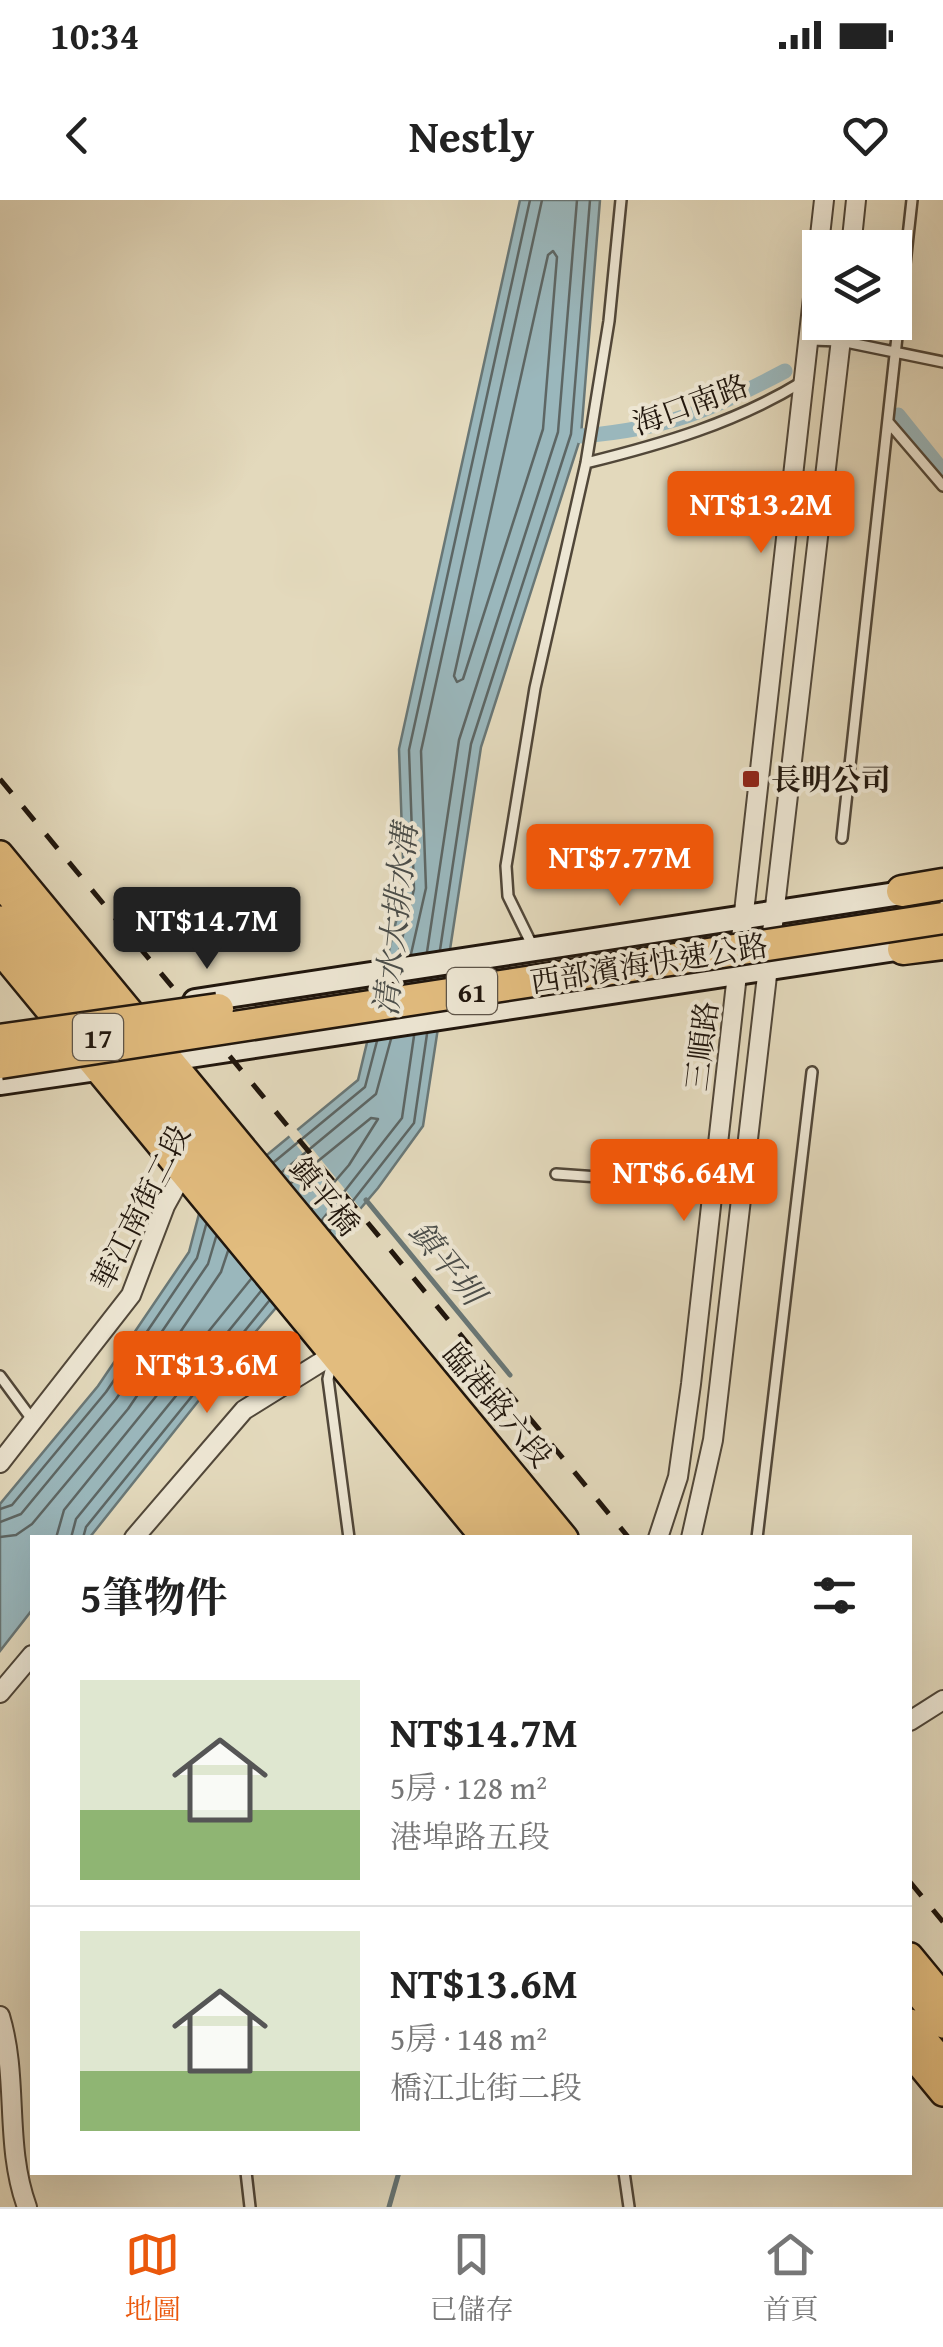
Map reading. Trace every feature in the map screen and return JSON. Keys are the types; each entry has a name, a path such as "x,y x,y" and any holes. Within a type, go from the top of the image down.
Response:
{"highway":[{"path":"902,890 943,882"},
{"name":"西部濱海快速公路","path":"0,1040 943,903"},
{"name":"西部濱海快速公路","path":"0,1063 943,918"},
{"path":"903,950 943,945"}],"main road":[{"name":"17","path":"0,854 92,1014"},
{"name":"17","path":"0,884 92,1014 200,1145"},
{"name":"17","path":"0,919 135,1064 357,1336 508,1535"},
{"name":"17","path":"0,951 92,1014"},
{"name":"鎮平橋","path":"200,1145 357,1336"},
{"name":"17","path":"357,1336 482,1535"},
{"name":"臨港路六段","path":"357,1336 536,1535"},
{"name":"臨港路六段","path":"357,1336 562,1535"},
{"path":"912,1958 943,1996"},
{"path":"912,1986 943,2024"},
{"path":"912,2024 943,2062"},
{"path":"912,2055 943,2093"}],"street":[{"name":"三順路","path":"821,230 824,200"},
{"path":"853,230 856,200"},
{"name":"三順路","path":"659,1535 678,1477 811,340"},
{"name":"三順路","path":"692,1535 713,1440 841,340"},
{"path":"0,1028 744,918 902,890 943,893"},
{"path":"0,1083 903,950"},
{"name":"華江南街二段","path":"0,1463 130,1295 165,1206 200,1145"},
{"path":"137,1535 244,1410 357,1336"},
{"path":"0,1692 30,1657"},
{"path":"912,1719 943,1700"},
{"path":"0,2016 9,2047 5,2128 27,2207"}],"lane":[{"path":"534,950 508,896 506,866 535,688 586,462 609,321 621,200"},
{"path":"842,838 912,200"},
{"path":"863,340 896,353 943,362"},
{"name":"海口南路","path":"586,462 701,431 756,409 806,380"},
{"path":"890,423 943,486"},
{"path":"757,1535 812,1072"},
{"path":"556,1174 712,1186"},
{"path":"350,1535 328,1379 357,1336"},
{"path":"0,1376 34,1422"},
{"path":"246,2175 250,2207"},
{"path":"624,2175 629,2207"}],"water":[{"path":"520,200 600,200 581,436 481,747 423,1126 378,1188 223,1370 92,1535 30,1535 30,1613 0,1651 0,1504 98,1386 189,1252 200,1210 358,1080 404,888 399,749"}],"pier":[{"path":"294,1126 364,1213 357,1221 286,1132"}],"waterway":[{"path":"581,436 638,429 687,416 785,371"},
{"path":"898,415 943,471"},
{"name":"鎮平圳","path":"366,1200 510,1375"},
{"name":"鎮平圳","path":"389,2207 398,2175"}],"railway":[{"path":"0,779 627,1535"},
{"path":"912,1884 943,1922"}],"place":[{"name":"長明公司","path":"751,779"}],"water label":[{"name":"清水大排水溝","path":"395,920"}]}
